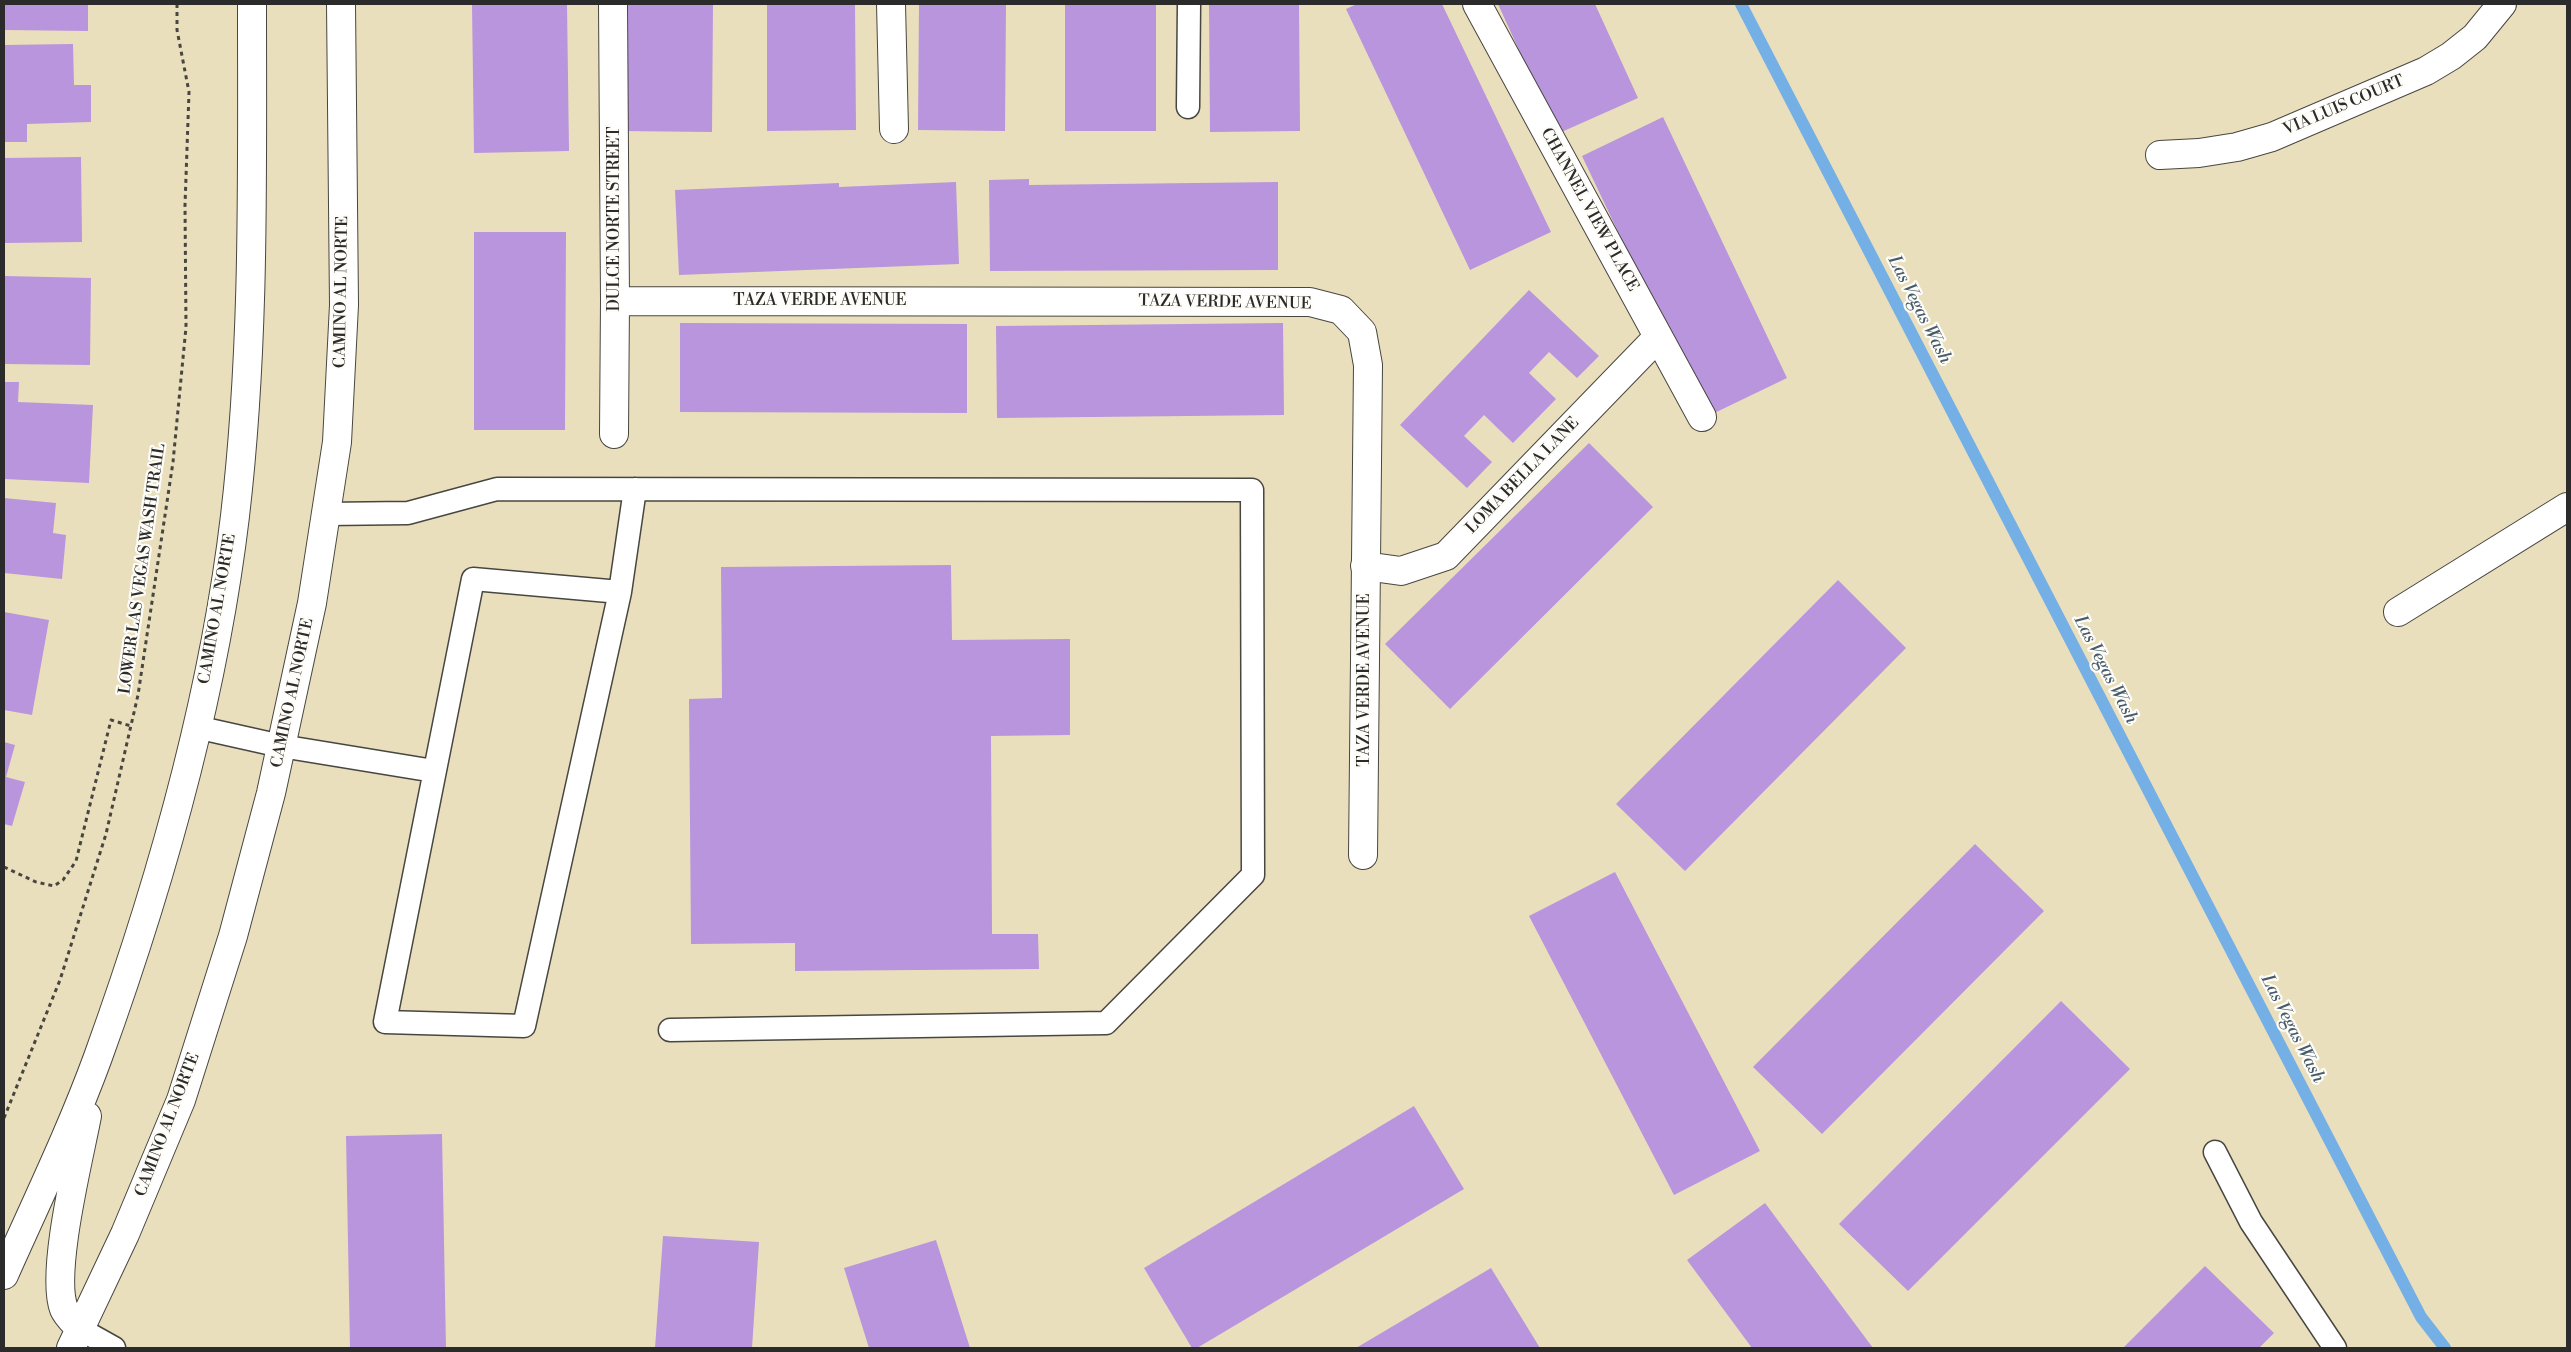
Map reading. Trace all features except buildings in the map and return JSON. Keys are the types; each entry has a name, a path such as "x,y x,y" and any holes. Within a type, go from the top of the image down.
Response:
{"street":[{"name":"CAMINO AL NORTE","path":"196,727 215,640 237,491 252,260 252,4"},
{"name":"CAMINO AL NORTE","path":"76,1339 125,1234 181,1100 233,936 271,794 312,603 337,442 344,305 340,4"},
{"name":"DULCE NORTE STREET","path":"613,4 614,434"},
{"path":"891,4 894,129"},
{"name":"CHANNEL VIEW PLACE","path":"1476,4 1702,417"},
{"name":"VIA LUIS COURT","path":"2160,155 2199,153 2237,147 2272,137 2417,74 2451,56 2475,38 2502,4"},
{"name":"TAZA VERDE AVENUE","path":"615,301 1310,302 1341,310 1362,332 1368,365 1363,855"},
{"name":"LOMA BELLA LANE","path":"1365,566 1400,571 1446,556 1658,337"},
{"path":"2398,612 2567,507"},
{"path":"4,1274 56,1160 97,1058 159,873 196,727"},
{"path":"76,1339 64,1310 60,1288 61,1256 97,1058"}],"lane":[{"path":"1188,107 1189,4"},
{"path":"326,514 408,513 497,489 1252,490 1254,875 1106,1023 670,1030"},
{"path":"620,592 473,579 385,1022 524,1026 620,592 635,489"},
{"path":"196,727 281,746 434,771"},
{"path":"2215,1152 2251,1222 2335,1348"},
{"path":"76,1339 114,1348"}],"path":[{"name":"LOWER LAS VEGAS WASH TRAIL","path":"4,1118 60,980 106,834 138,695 173,462 186,327 185,206 189,92 177,30 177,4"},
{"path":"4,868 36,882 54,886 63,880 76,861 110,720 131,726"}],"waterway":[{"name":"Las Vegas Wash","path":"1741,4 2421,1317 2445,1348"}]}
